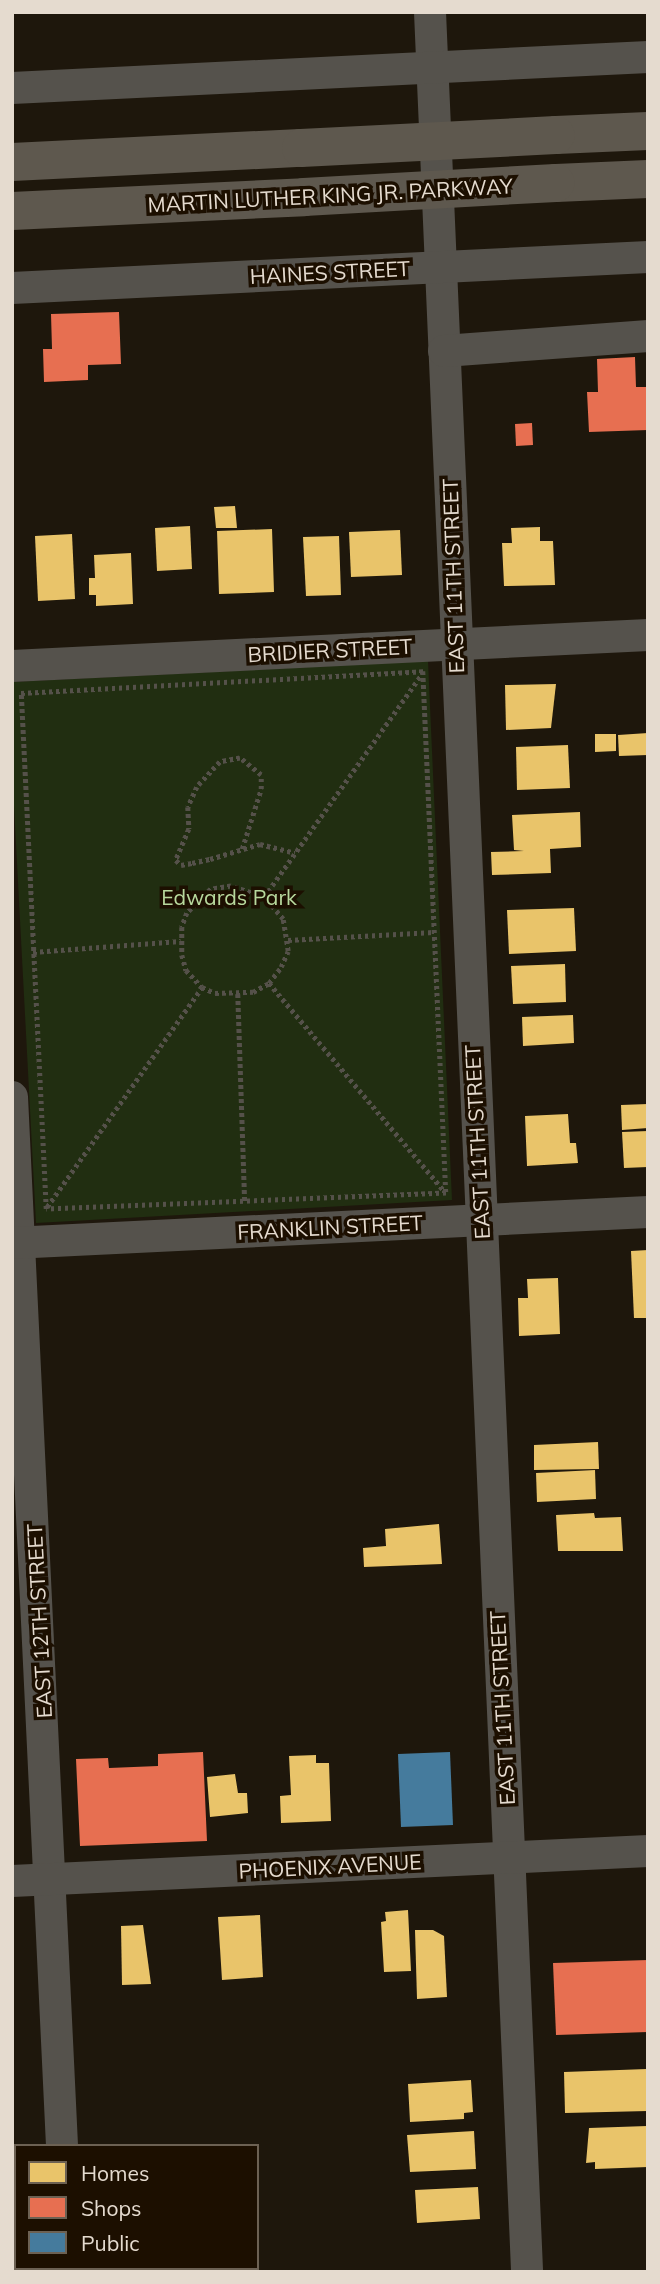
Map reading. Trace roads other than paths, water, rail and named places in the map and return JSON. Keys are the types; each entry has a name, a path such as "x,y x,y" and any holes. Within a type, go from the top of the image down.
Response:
{"highway":[{"path":"12,162 648,131"},
{"name":"MARTIN LUTHER KING JR. PARKWAY","path":"12,211 648,179"}],"street":[{"name":"EAST 11TH STREET","path":"430,12 430,68 527,2272"},
{"path":"12,88 648,57"},
{"name":"HAINES STREET","path":"12,288 648,257"},
{"path":"444,351 648,336"},
{"name":"BRIDIER STREET","path":"12,666 648,635"},
{"name":"EAST 12TH STREET","path":"12,1097 16,1242 62,2144"},
{"name":"FRANKLIN STREET","path":"16,1242 648,1212"},
{"name":"PHOENIX AVENUE","path":"12,1881 648,1851"}],"park label":[{"name":"Edwards Park","path":"229,897"}]}
